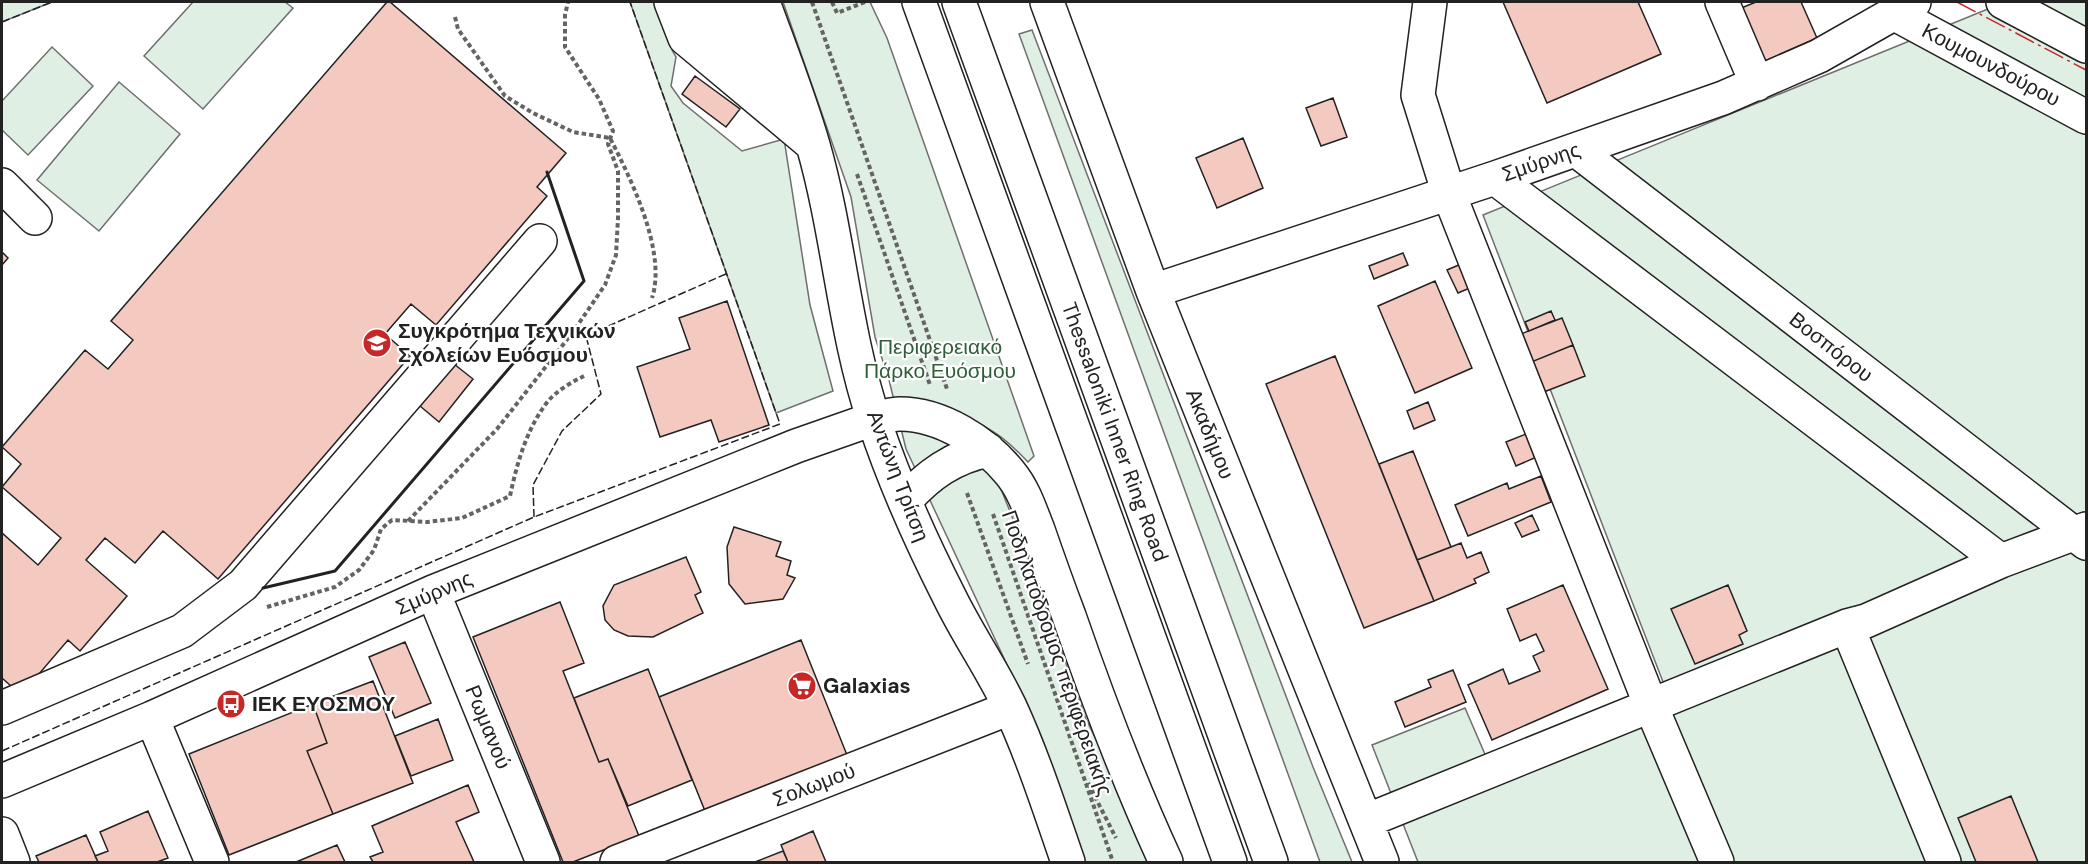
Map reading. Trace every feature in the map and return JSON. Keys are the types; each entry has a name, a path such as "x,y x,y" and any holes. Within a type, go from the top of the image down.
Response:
{"main road":[{"path":"671,2 685,38 813,145"},
{"path":"681,2 799,106"},
{"path":"721,2 782,54"},
{"name":"Αντώνη Τρίτση","path":"763,2 813,145 858,359 873,419 905,501 951,600 1010,708 1034,765 1068,862"},
{"name":"Thessaloniki Inner Ring Road","path":"919,2 1230,862"},
{"name":"Thessaloniki Inner Ring Road","path":"959,2 1271,862"},
{"name":"Ακαδήμου","path":"1047,2 1154,291 1382,862"},
{"path":"1430,2 1418,95 1449,194 1651,705 1717,862"},
{"path":"1722,2 1757,84"},
{"path":"2003,2 2086,46"},
{"name":"Σμύρνης","path":"1154,291 1449,194 1757,84 1819,56 1905,8"},
{"name":"Κουμουνδούρου","path":"1905,8 2086,117"},
{"name":"Βοσπόρου","path":"1576,150 2082,535"},
{"path":"1495,178 2001,561"},
{"path":"2,185 35,218"},
{"path":"2,708 182,631 243,585 540,241"},
{"name":"Σμύρνης","path":"2,781 152,718 433,592 785,451 873,419 899,414 927,418 964,436"},
{"path":"905,501 926,479 970,454 964,436"},
{"path":"964,436 1009,472 1026,500 1102,712 1137,799 1166,862"},
{"path":"1366,821 1847,626 1866,621 2001,561 2082,535"},
{"name":"Ρωμανού","path":"433,592 543,862"},
{"path":"1847,626 1944,862"},
{"name":"Σολωμού","path":"632,860 1010,708"},
{"path":"152,718 212,862"},
{"path":"2,834 13,862"}],"path":[{"path":"812,2 964,436"},
{"path":"832,2 837,13 865,2"},
{"path":"455,17 458,29 505,96 533,113 573,132 610,138 630,178 648,231 656,266 656,287 652,298"},
{"path":"817,38 824,36"},
{"path":"856,172 964,436"},
{"path":"218,605 240,612 273,606 335,586 359,570 374,550 381,529 392,520 427,522 462,518 510,496 517,463 538,416 550,398 584,376"},
{"name":"Ποδηλατόδρομος περιφερειακής","path":"992,509 1113,862"},
{"path":"1081,770 1118,842"}],"green space":[{"path":"2,2 52,2 2,22"},
{"path":"193,2 285,2 293,8 203,109 144,56"},
{"path":"630,2 666,2 674,28 672,50 676,57 671,86 683,103 742,151 784,139 810,305 833,391 776,413"},
{"name":"Περιφερειακό Πάρκο Ευόσμου","path":"783,2 870,2 887,38 1034,456 1028,462 998,435 962,416 1001,489 1086,719 1156,862 1081,862 1023,699 906,449 889,380 875,337 851,197"},
{"path":"2005,2 2086,2 2086,862 1418,862 1372,745 1465,708 1497,782 1675,713 1483,215"},
{"path":"1032,30 1313,767 1352,862 1320,862 1019,34"},
{"path":"52,47 93,86 28,155 2,130 2,101"},
{"path":"119,82 180,134 99,231 37,180"}],"building":[{"path":"387,2 390,2 566,153 537,187 547,196 436,325 411,304 385,334 410,356 218,579 163,531 135,563 105,538 86,560 127,596 80,651 68,640 21,695 2,678 2,533 38,565 61,538 2,487 21,464 2,447 85,350 108,369 133,340 111,321"},
{"path":"1503,2 1638,2 1661,54 1547,103"},
{"path":"1756,2 1801,2 1817,38 1758,64 1734,11"},
{"path":"695,76 740,109 726,127 682,94"},
{"path":"1333,98 1347,137 1321,146 1306,108"},
{"path":"1243,138 1263,188 1217,208 1196,158"},
{"path":"2,252 8,258 2,265"},
{"path":"1403,253 1408,265 1374,279 1369,266"},
{"path":"1461,264 1472,287 1458,293 1447,270"},
{"path":"1435,281 1472,368 1415,393 1378,306"},
{"path":"727,301 769,425 719,442 711,420 660,437 637,367 690,349 679,318"},
{"path":"1551,311 1555,320 1529,331 1525,322"},
{"path":"1562,318 1573,345 1519,367 1508,339"},
{"path":"1573,345 1585,376 1531,397 1519,367"},
{"path":"1335,356 1434,601 1364,628 1266,384"},
{"path":"454,364 473,379 439,422 420,406"},
{"path":"1428,402 1435,420 1414,429 1407,411"},
{"path":"1531,432 1541,455 1516,466 1506,442"},
{"path":"1413,451 1451,547 1417,560 1379,464"},
{"path":"1541,476 1551,502 1468,536 1455,505 1507,483 1509,489"},
{"path":"1532,515 1539,530 1522,537 1515,523"},
{"path":"734,527 781,542 776,556 791,561 787,575 795,578 783,599 745,604 729,584 727,547"},
{"path":"1461,543 1467,558 1481,552 1489,572 1474,579 1476,583 1434,601 1417,560"},
{"path":"686,557 701,592 695,595 703,613 653,637 628,636 614,630 605,620 603,606 614,585"},
{"path":"1563,585 1608,689 1492,740 1468,685 1503,669 1509,684 1540,671 1533,656 1544,651 1536,634 1520,641 1507,609"},
{"path":"1728,585 1747,631 1739,635 1743,644 1695,664 1671,609"},
{"path":"560,602 584,663 563,671 599,762 608,759 639,836 573,862 563,862 473,637"},
{"path":"801,640 849,760 707,816 659,697"},
{"path":"405,642 431,703 395,718 369,657"},
{"path":"648,669 692,780 628,806 608,759 599,762 574,698"},
{"path":"1453,670 1466,702 1405,727 1395,702 1431,687 1428,680"},
{"path":"373,681 413,783 333,814 307,751 327,743 313,704"},
{"path":"313,704 327,743 307,751 333,814 229,855 189,754"},
{"path":"438,719 453,760 411,776 395,736"},
{"path":"468,785 479,812 456,822 474,862 373,862 370,857 383,852 372,826"},
{"path":"2011,796 2038,862 1976,862 1958,818"},
{"path":"148,811 168,858 157,862 98,862 95,856 108,851 100,832"},
{"path":"813,831 826,862 788,862 781,845"},
{"path":"86,835 98,862 39,862 36,856"},
{"path":"337,845 345,862 296,862"},
{"path":"783,851 788,862 755,862"}],"fence":[{"path":"2,22 52,2"},
{"path":"2,751 534,517 780,424 630,2"},
{"path":"534,517 533,485 562,431 601,394 586,336 728,273"}],"wall":[{"path":"263,588 335,571 584,281 547,172"}],"power":[{"path":"1957,2 2086,70"}],"place":[{"name":"Συγκρότημα Τεχνικών Σχολείων Ευόσμου","path":"377,343"},
{"name":"Galaxias","path":"802,686"},
{"name":"ΙΕΚ ΕΥΟΣΜΟΥ","path":"231,704"}]}
